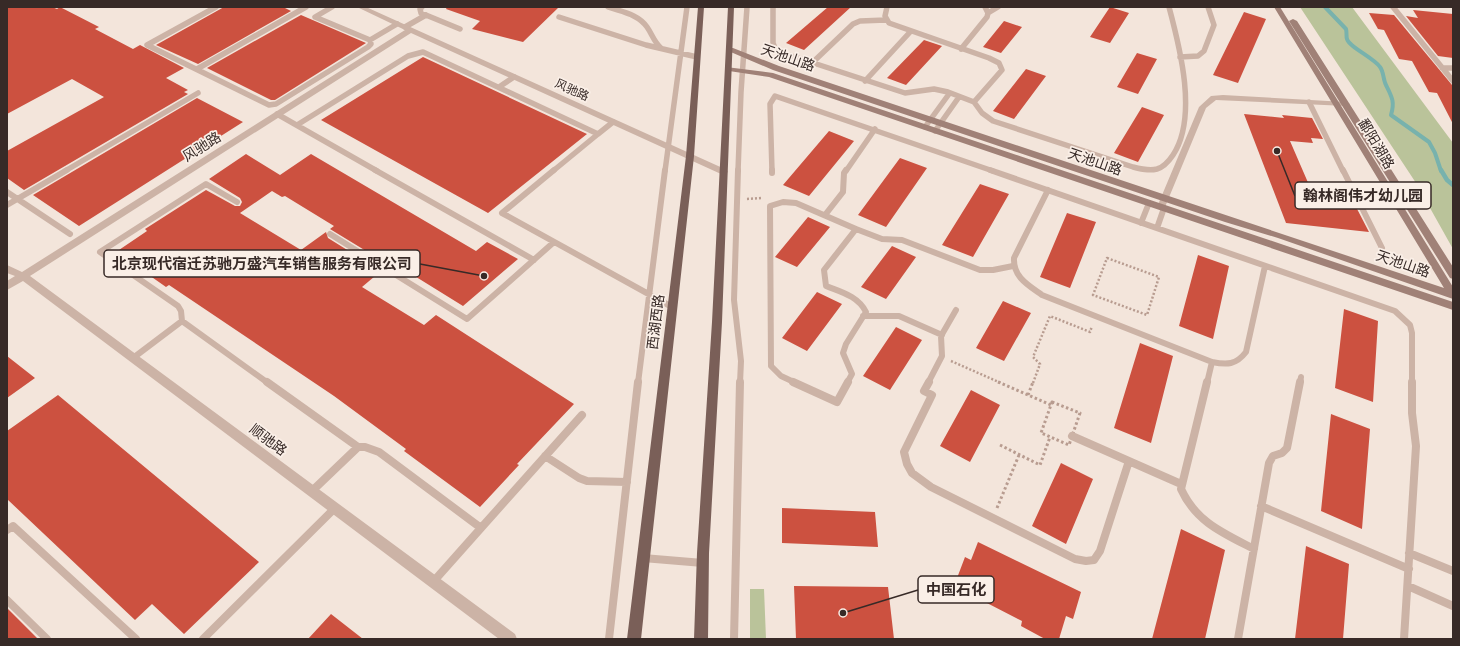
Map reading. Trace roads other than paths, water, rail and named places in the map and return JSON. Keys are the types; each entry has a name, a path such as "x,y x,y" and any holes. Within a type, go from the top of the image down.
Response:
{"main road":[{"name":"西湖西路","path":"634,639 690,156 701,7"},
{"path":"701,639 703,563 724,172 731,7"}],"street":[{"name":"风驰路","path":"360,7 724,172"},
{"name":"鄱阳湖路","path":"1277,7 1453,295"},
{"name":"鄱阳湖路","path":"1284,7 1453,275"},
{"name":"风驰路","path":"7,286 278,114 408,29"},
{"name":"天池山路","path":"730,50 927,124"},
{"name":"天池山路","path":"729,69 770,75 938,127 1453,306"},
{"path":"1163,204 1203,107 1214,98 1234,97 1346,104"},
{"name":"天池山路","path":"938,127 1149,203 1163,204 1281,236 1453,295"},
{"name":"顺驰路","path":"7,269 22,276 510,639"}],"lane":[{"path":"216,7 147,45 266,105 272,105 368,46 371,44 370,40"},
{"path":"197,69 306,7"},
{"path":"332,7 316,16 370,40"},
{"path":"422,7 420,11 426,15 460,29"},
{"path":"608,7 639,19 648,29 655,43 664,50"},
{"path":"609,639 648,294 687,7"},
{"path":"734,639 741,361 734,300 746,7"},
{"path":"773,7 773,43 775,48 786,54 905,93 920,93 934,89 959,97 974,102 983,116 993,122 1140,169 1159,169 1174,157 1182,137 1186,108 1178,38 1169,7"},
{"path":"886,20 885,13 887,7"},
{"path":"985,7 988,13"},
{"path":"961,49 987,17 988,13 998,7"},
{"path":"1180,57 1198,56 1204,51 1214,25 1208,7"},
{"path":"1393,7 1453,81"},
{"path":"408,29 426,15"},
{"path":"559,17 664,50 697,58"},
{"path":"812,63 852,24 865,21 886,20 889,23 996,61 1002,67 1002,70 974,102"},
{"path":"370,40 397,24"},
{"path":"865,81 911,31"},
{"path":"297,125 408,56 418,52 427,53 598,134"},
{"path":"1442,68 1453,68"},
{"path":"499,88 514,77"},
{"path":"7,205 198,93"},
{"path":"927,124 949,94"},
{"path":"772,173 770,104 775,96 799,103 1395,311 1410,325 1413,347 1412,413 1416,446 1404,639"},
{"path":"938,127 959,97"},
{"path":"1309,102 1382,248"},
{"path":"278,114 534,260"},
{"path":"613,122 502,213 672,307"},
{"path":"825,215 843,192 844,173 875,130"},
{"path":"237,202 206,184 100,252 178,306 181,311 182,321 358,447 365,447 379,452 481,528"},
{"path":"1048,190 1014,258 1013,266 1017,274 1024,282 1042,295 1212,362 1228,365 1236,362 1246,352 1265,266"},
{"path":"7,192 70,234"},
{"path":"856,228 824,270 826,286 850,296 864,306 866,312 846,344 843,353 852,374 837,402 781,376 771,366 770,206 776,202 786,201 796,203 825,215 856,228 882,239 902,240 971,267 993,270 1013,266"},
{"path":"1141,223 1149,203"},
{"path":"1157,228 1163,204"},
{"path":"330,234 467,319 554,242"},
{"path":"956,310 942,335 942,357 924,391 932,395 904,452 908,470 915,477 931,487 1075,559 1086,561 1094,560 1100,551 1129,461"},
{"path":"863,316 899,316 942,335"},
{"path":"133,358 182,321"},
{"path":"1212,362 1181,489 1185,501 1201,519 1254,549"},
{"path":"1238,639 1269,463 1273,456 1282,453 1287,448 1301,377"},
{"path":"433,582 582,415"},
{"path":"1072,436 1181,484"},
{"path":"312,491 358,447"},
{"path":"545,456 579,478 587,481 627,482"},
{"path":"1261,506 1408,569"},
{"path":"203,639 335,508"},
{"path":"7,530 13,526 136,639"},
{"path":"1409,553 1453,571"},
{"path":"643,558 703,563"},
{"path":"1408,586 1453,606"},
{"path":"7,600 47,639"}],"waterway":[{"path":"1325,7 1346,29 1349,42 1380,67 1392,100 1393,107 1391,115 1429,142 1435,153 1441,171"},
{"path":"1441,170 1447,180 1453,185"}],"place":[{"name":"翰林阁伟才幼儿园","path":"1277,151"},
{"name":"北京现代宿迁苏驰万盛汽车销售服务有限公司","path":"484,276"},
{"name":"中国石化","path":"843,613"}]}
